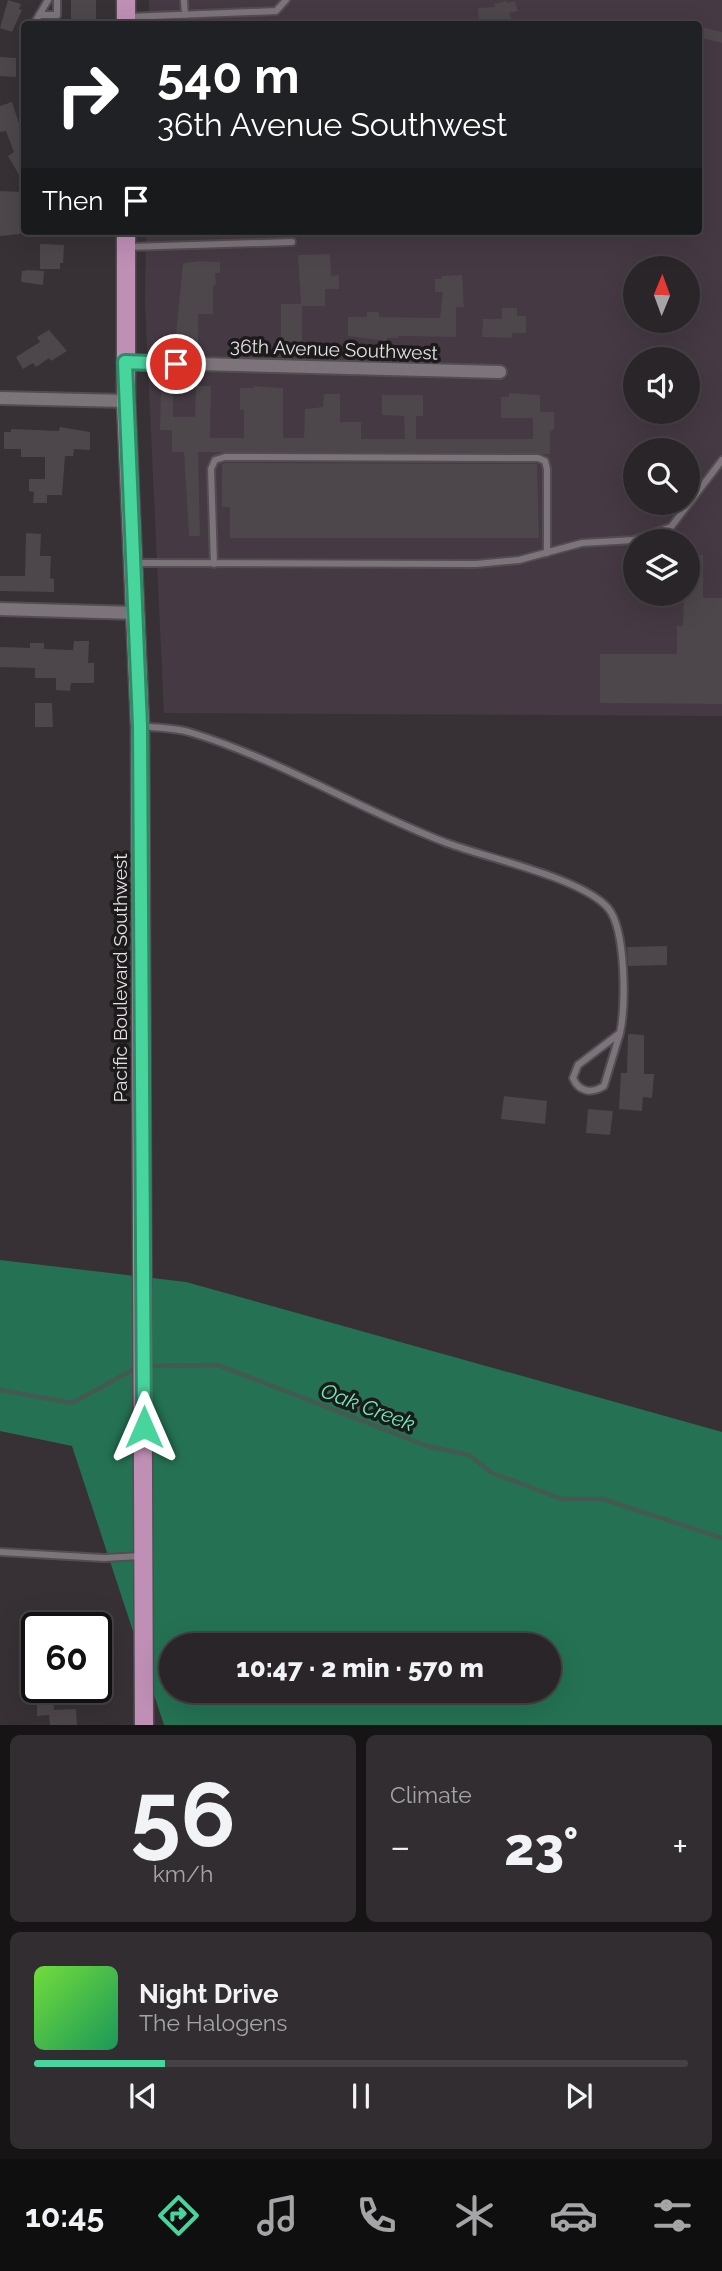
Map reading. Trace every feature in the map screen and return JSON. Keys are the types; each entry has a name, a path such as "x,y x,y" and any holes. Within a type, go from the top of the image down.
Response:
{"main road":[{"name":"Pacific Boulevard Southwest","path":"126,239 126,401 140,726 144,1725"}],"street":[{"name":"36th Avenue Southwest","path":"125,362 500,372"},
{"path":"0,398 126,401"},
{"path":"0,609 135,613"}],"lane":[{"path":"36,21 48,0"},
{"path":"57,0 57,21"},
{"path":"184,0 185,15"},
{"path":"126,14 276,12 286,0"},
{"path":"39,15 57,15"},
{"path":"126,239 292,242"},
{"path":"214,564 211,468 215,460 225,457 538,458 545,461 547,469 547,553"},
{"path":"131,563 477,564 519,560 582,543 634,540 671,527 722,460"},
{"path":"140,726 187,731 293,774 447,843 587,890 611,911 616,924 624,1006 620,1032 604,1086 597,1091 584,1091 576,1086 573,1078 578,1065 620,1032"},
{"path":"0,1552 104,1558 143,1556"}],"shaded area":[{"path":"149,0 722,0 722,716 164,713 145,304 146,235 702,235 702,21 149,21"}],"green space":[{"path":"0,1260 186,1282 722,1432 722,1725 164,1725 72,1446 0,1431"}],"building":[{"path":"8,0 21,4 19,9 22,10 12,32 0,28"},
{"path":"71,0 96,0 96,21 71,21"},
{"path":"515,1 518,11 509,13 512,21 479,21 478,8 495,7 494,4"},
{"path":"702,27 722,32 722,43 702,38"},
{"path":"0,57 16,58 16,77 0,76"},
{"path":"12,102 21,130 21,178 8,156 14,152 6,131 0,132 0,106"},
{"path":"0,191 21,192 20,234 0,236"},
{"path":"40,244 64,245 60,269 40,269"},
{"path":"330,254 331,276 339,275 339,289 325,289 325,306 302,306 302,342 281,342 281,304 301,304 298,255"},
{"path":"220,262 220,273 215,273 216,285 213,285 213,314 198,314 198,345 175,345 183,263"},
{"path":"22,271 44,271 43,285 21,282"},
{"path":"462,275 464,307 456,307 456,337 398,336 387,338 387,341 348,336 348,317 367,317 367,312 379,312 379,317 440,318 443,292 435,292 435,279"},
{"path":"502,308 517,308 517,316 526,316 526,333 512,333 512,338 482,337 483,319 502,319"},
{"path":"49,330 67,351 51,361 49,358 36,367 33,363 23,369 16,357 40,342 37,337"},
{"path":"161,386 173,387 173,417 195,417 196,386 211,386 210,438 244,438 244,410 240,410 240,388 254,386 283,388 283,438 304,438 305,409 323,407 324,394 340,394 340,422 361,422 361,439 405,439 404,416 382,415 382,395 423,395 423,416 416,416 416,439 533,439 533,418 501,418 501,397 509,397 509,393 540,395 540,412 554,412 554,429 550,432 550,454 198,452 200,536 189,536 184,452 172,452 172,430 160,430"},
{"path":"60,427 90,432 90,450 74,449 73,456 65,456 62,495 47,495 47,503 33,503 34,492 29,491 29,479 45,479 45,457 21,457 21,449 4,449 4,432 11,432 11,429 59,431"},
{"path":"222,464 537,464 539,538 230,538 230,507 222,507"},
{"path":"26,533 41,534 40,556 51,556 50,578 54,579 54,592 0,591 0,576 25,576"},
{"path":"700,555 703,555 703,598 722,598 722,704 600,703 600,654 677,654 677,626 683,626 684,606 700,606"},
{"path":"74,641 89,641 88,663 94,663 94,683 71,683 70,691 56,690 56,678 35,678 35,668 0,667 0,647 30,648 30,643 44,643 44,649 73,650"},
{"path":"35,703 52,703 53,727 35,727"},
{"path":"667,946 667,965 628,966 627,947"},
{"path":"628,1034 644,1035 644,1074 654,1074 652,1098 643,1097 642,1111 619,1109 621,1073 627,1073"},
{"path":"504,1096 547,1101 545,1124 501,1119"},
{"path":"588,1109 613,1111 610,1135 586,1133"},
{"path":"37,1703 54,1703 54,1710 76,1709 77,1725 50,1725 49,1715 37,1716"}],"waterway":[{"name":"Oak Creek","path":"147,1366 218,1365 427,1446 469,1455 492,1473 562,1499 603,1499 722,1538"},
{"name":"Oak Creek","path":"0,1390 72,1403 138,1367"}],"route":[{"path":"144,1427 140,726 131,563 125,362 176,364"}]}
